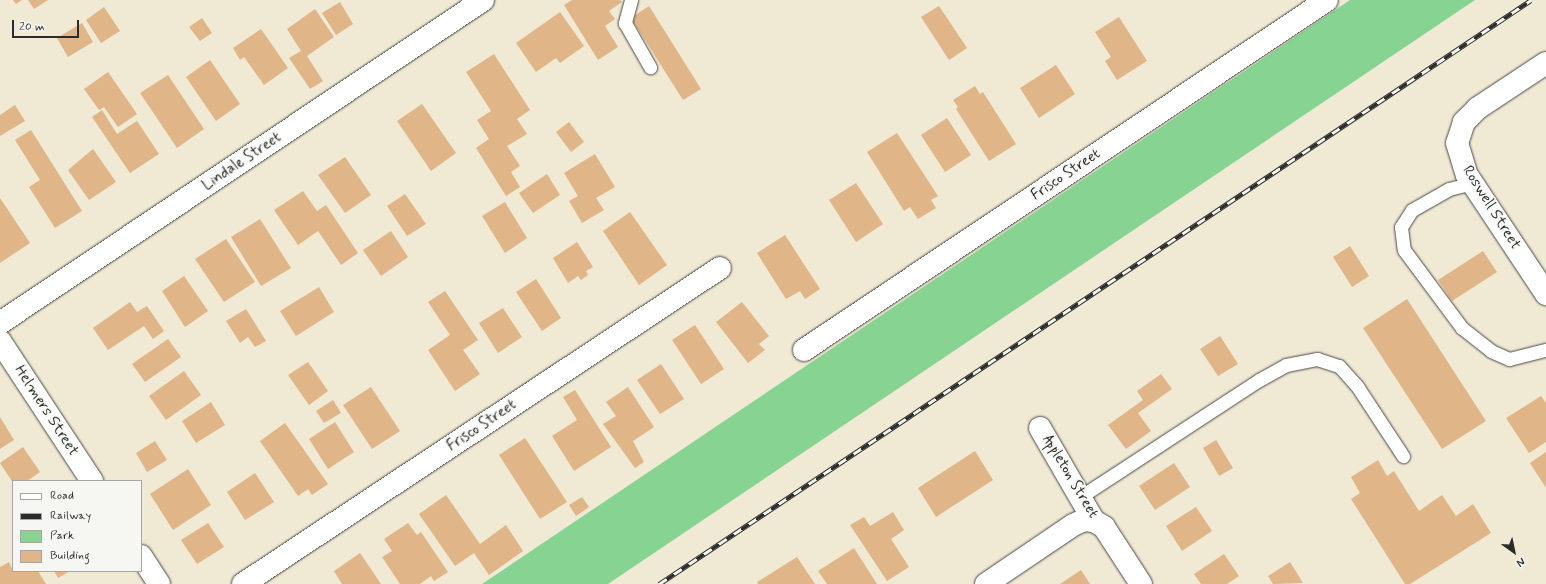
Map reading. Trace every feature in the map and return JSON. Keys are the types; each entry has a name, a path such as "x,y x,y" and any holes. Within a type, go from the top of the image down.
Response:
{"street":[{"name":"Lindale Street","path":"0,324 483,0"},
{"name":"Frisco Street","path":"804,350 1327,0"},
{"name":"Roswell Street","path":"1546,62 1478,108 1464,122 1457,142 1460,158 1473,183 1546,294"},
{"name":"Frisco Street","path":"243,584 720,268"},
{"name":"Helmers Street","path":"0,341 91,480"},
{"name":"Appleton Street","path":"1040,428 1094,521 1104,527 1141,584"},
{"path":"986,584 1073,525 1084,520 1094,521"},
{"path":"142,558 159,584"}],"lane":[{"path":"631,0 625,23 650,67"},
{"path":"1473,183 1449,189 1412,210 1401,227 1404,250 1462,328 1491,351 1509,359 1528,356 1546,350"},
{"path":"1080,497 1259,380 1286,365 1317,359 1339,366 1357,386 1403,456"}],"green space":[{"path":"1350,0 1475,0 608,584 482,584"}],"building":[{"path":"13,0 22,0 16,4"},
{"path":"28,0 48,0 34,9"},
{"path":"572,0 620,0 622,2 609,11 615,19 605,26 618,47 598,60 564,5"},
{"path":"340,2 353,24 336,35 322,13"},
{"path":"649,6 701,89 683,100 631,18"},
{"path":"939,6 967,48 949,60 921,17"},
{"path":"104,7 120,31 101,43 86,20"},
{"path":"315,9 334,37 307,56 323,81 310,89 289,58 301,51 287,29"},
{"path":"560,12 584,46 560,63 556,58 536,72 516,43"},
{"path":"1119,17 1147,61 1117,80 1105,61 1111,57 1095,32"},
{"path":"202,18 212,33 200,41 189,27"},
{"path":"82,23 93,42 68,57 57,38"},
{"path":"261,29 288,68 264,85 244,57 240,60 233,48"},
{"path":"494,54 530,110 517,119 527,134 507,146 520,166 511,172 520,187 506,196 476,148 489,139 477,120 491,111 466,72"},
{"path":"210,60 240,104 216,121 186,77"},
{"path":"1056,65 1075,94 1039,118 1020,88"},
{"path":"108,72 137,114 118,127 104,107 99,110 84,89"},
{"path":"168,75 204,129 177,148 140,93"},
{"path":"975,86 980,94 983,92 1016,144 989,161 956,109 958,107 953,100"},
{"path":"422,104 456,153 431,171 397,121"},
{"path":"15,105 25,121 0,136 0,115"},
{"path":"102,110 117,134 137,121 159,154 130,173 92,117"},
{"path":"947,118 971,155 945,172 921,135"},
{"path":"569,122 584,142 571,152 556,132"},
{"path":"31,130 82,211 55,228 29,187 40,180 15,140"},
{"path":"897,133 938,196 931,200 936,208 918,219 910,207 904,211 867,152"},
{"path":"93,149 116,182 89,200 68,170"},
{"path":"595,154 615,187 596,198 604,210 582,223 569,201 578,196 564,173"},
{"path":"345,157 371,195 345,213 318,175"},
{"path":"547,174 560,195 533,213 519,193"},
{"path":"856,183 883,224 856,242 829,200"},
{"path":"303,191 317,211 326,205 358,253 341,265 318,231 298,245 274,210"},
{"path":"405,194 426,224 407,236 387,206"},
{"path":"0,198 30,243 0,263"},
{"path":"505,202 527,238 505,253 482,216"},
{"path":"630,212 667,265 639,285 603,231"},
{"path":"260,219 291,268 261,286 231,237"},
{"path":"391,231 408,257 381,276 363,250"},
{"path":"785,235 820,289 805,299 800,291 786,299 757,253"},
{"path":"226,239 255,282 224,302 195,259"},
{"path":"577,242 593,267 586,271 588,275 581,280 578,276 568,283 553,258"},
{"path":"1350,246 1369,276 1352,287 1333,257"},
{"path":"1483,251 1497,272 1452,301 1438,280"},
{"path":"184,276 208,311 185,327 162,291"},
{"path":"536,279 561,318 542,331 516,292"},
{"path":"319,287 334,312 296,336 280,311"},
{"path":"445,291 478,340 463,350 480,374 455,391 428,350 450,335 428,302"},
{"path":"1407,299 1486,421 1442,449 1363,328"},
{"path":"130,302 137,312 147,306 164,331 153,339 144,326 108,350 93,328"},
{"path":"742,302 769,336 759,344 765,350 748,363 716,322"},
{"path":"503,308 522,337 498,353 479,323"},
{"path":"246,309 266,341 255,347 248,337 240,343 226,321"},
{"path":"695,325 724,369 701,384 672,340"},
{"path":"1220,336 1238,364 1218,376 1200,349"},
{"path":"168,339 181,357 145,382 132,364"},
{"path":"308,362 328,391 309,405 288,375"},
{"path":"661,364 684,399 660,414 637,380"},
{"path":"184,371 201,395 166,420 149,396"},
{"path":"1161,374 1172,389 1138,413 1151,431 1126,449 1108,425 1143,400 1137,391"},
{"path":"371,387 400,431 372,449 343,405"},
{"path":"628,387 654,427 633,441 644,462 635,468 603,424 616,416 606,402"},
{"path":"575,390 611,447 574,471 552,436 577,420 563,397"},
{"path":"1541,396 1546,403 1546,442 1529,453 1506,418"},
{"path":"333,400 341,413 324,423 316,411"},
{"path":"211,402 225,425 196,443 182,421"},
{"path":"0,417 14,440 0,449"},
{"path":"335,422 354,452 328,469 309,439"},
{"path":"285,423 328,484 312,495 308,489 298,496 260,441"},
{"path":"525,438 567,502 540,519 499,455"},
{"path":"1216,440 1233,468 1219,476 1203,448"},
{"path":"155,441 167,460 147,472 136,453"},
{"path":"23,447 40,472 28,480 12,481 0,463"},
{"path":"975,451 993,480 936,517 918,488"},
{"path":"1546,452 1546,488 1530,463"},
{"path":"1378,460 1387,476 1394,471 1419,511 1442,495 1456,516 1473,504 1491,533 1410,584 1405,584 1351,499 1360,493 1351,477"},
{"path":"1174,463 1190,487 1155,510 1139,486"},
{"path":"188,469 211,505 173,530 150,494"},
{"path":"255,473 274,502 245,520 227,492"},
{"path":"446,495 480,544 506,525 523,551 489,575 474,553 455,566 419,514"},
{"path":"582,497 589,507 576,516 569,505"},
{"path":"1196,507 1212,531 1182,551 1166,526"},
{"path":"893,512 904,530 891,539 909,567 887,581 850,525 864,517 870,526"},
{"path":"208,523 224,547 197,564 181,540"},
{"path":"408,523 417,535 421,532 448,572 434,581 431,576 420,584 400,584 382,557 392,551 384,539"},
{"path":"854,548 877,584 827,584 818,571"},
{"path":"360,553 381,584 342,584 334,571"},
{"path":"1224,554 1239,576 1227,584 1201,584 1194,574"},
{"path":"797,557 815,584 758,584 757,582"},
{"path":"9,562 12,572 39,572 46,584 0,584 0,567"},
{"path":"1290,562 1303,583 1273,584 1268,576"},
{"path":"1081,570 1090,584 1060,584"},
{"path":"55,572 68,572 58,578"}],"railway":[{"path":"659,584 1531,0"}]}
